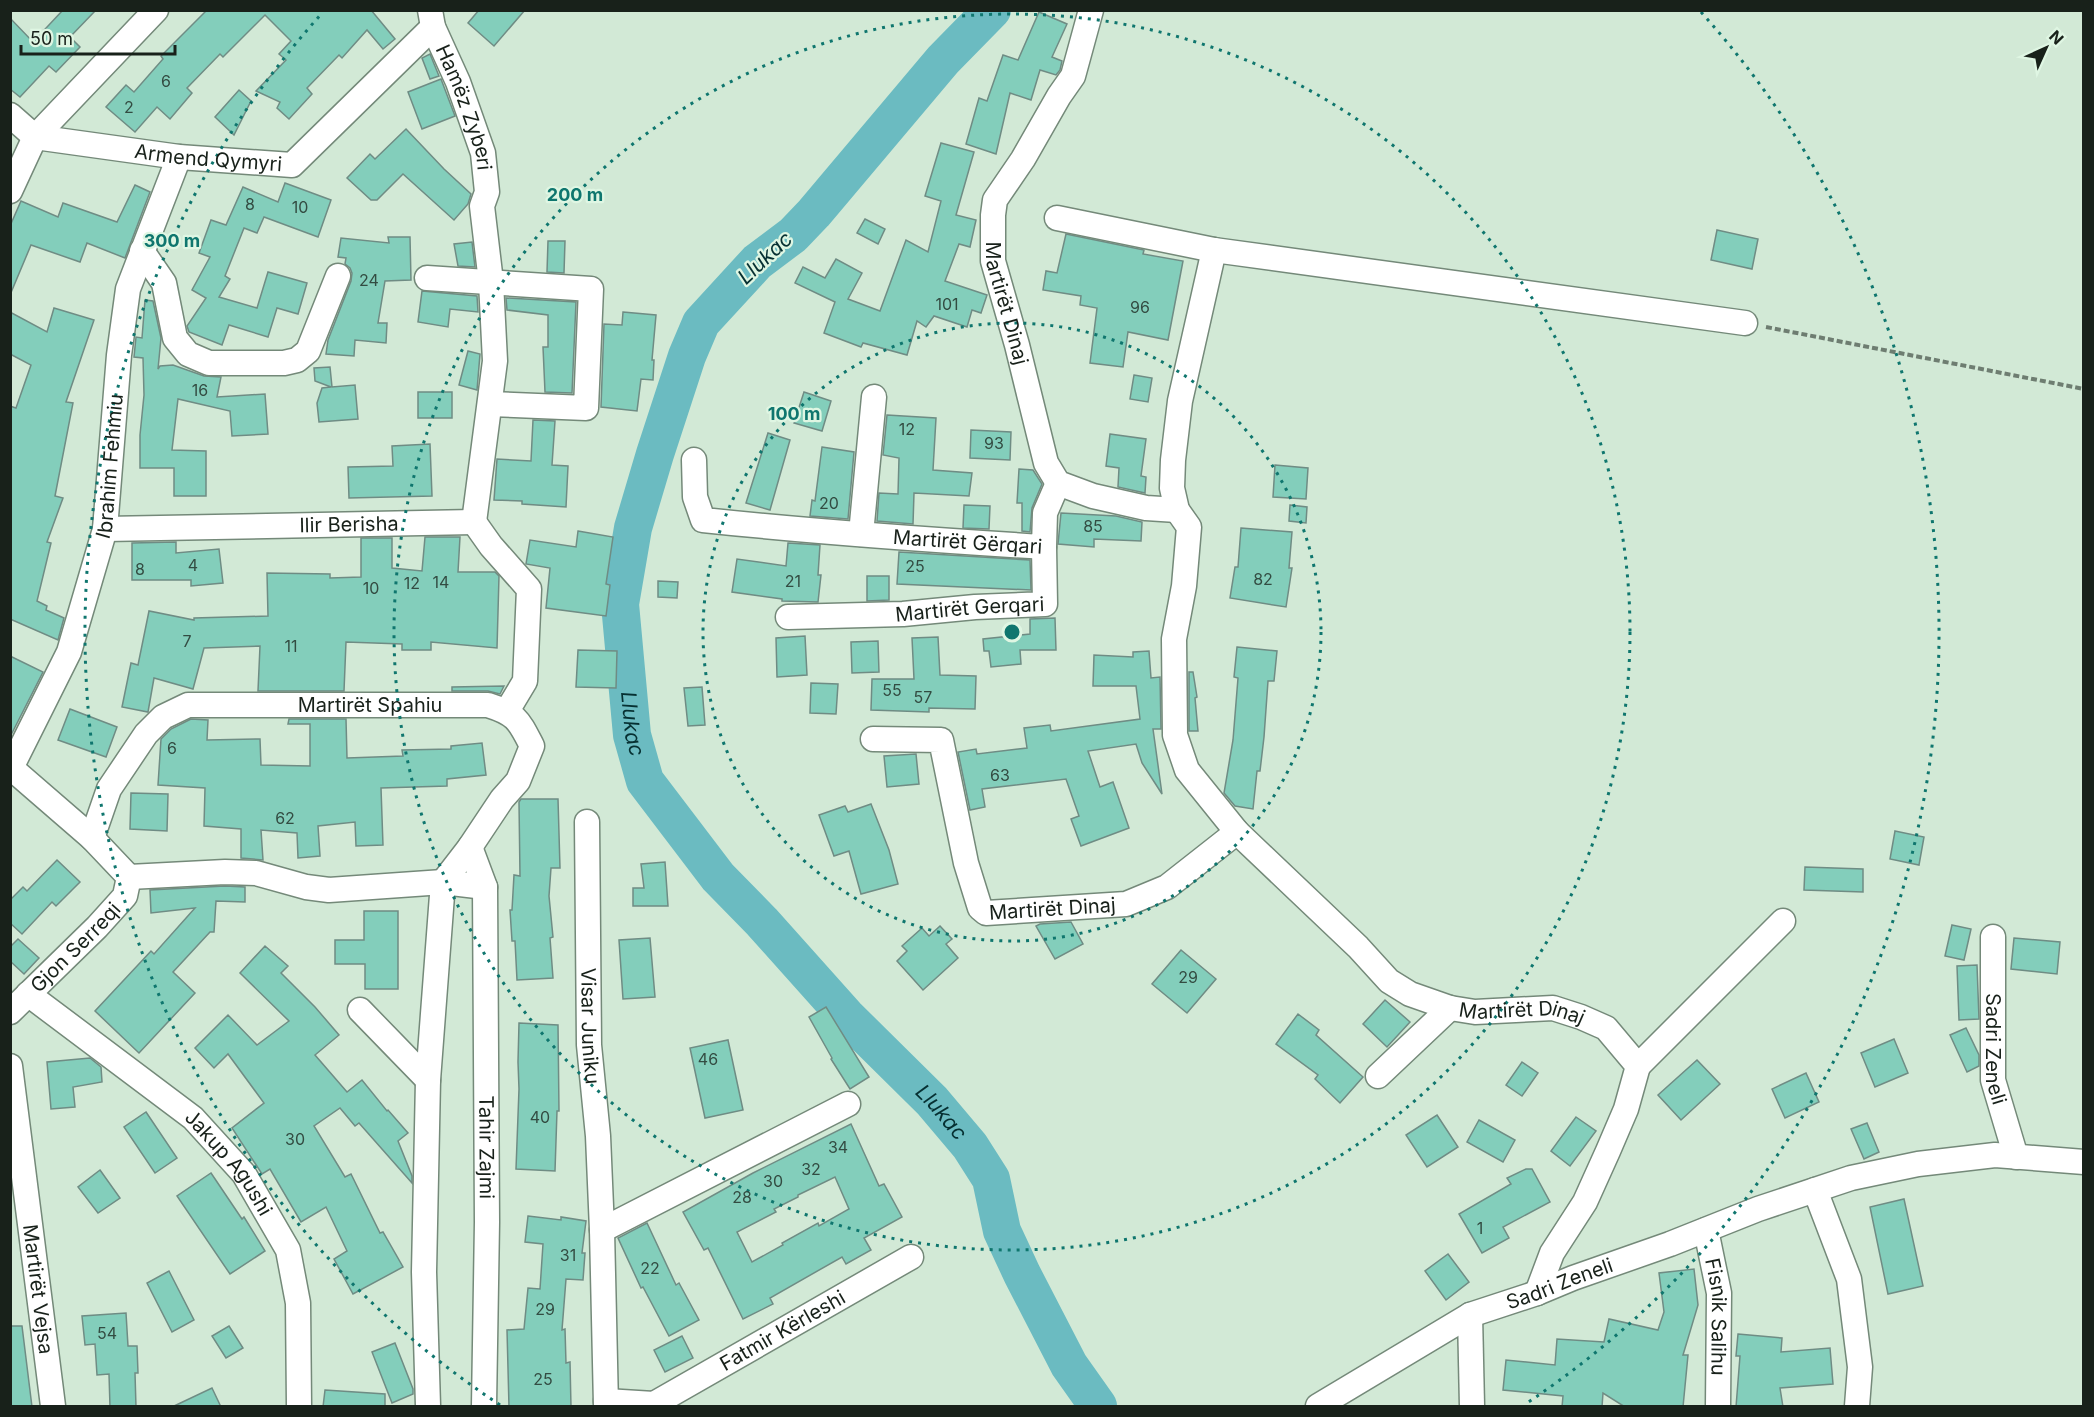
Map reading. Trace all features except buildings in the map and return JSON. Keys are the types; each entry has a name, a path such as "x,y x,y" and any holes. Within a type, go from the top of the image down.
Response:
{"street":[{"path":"10,191 35,137 156,10"},
{"name":"Martirët Dinaj","path":"1058,483 1046,463 1017,345 993,261 993,215 996,200 1073,76 1090,13"},
{"name":"Armend Qymyri","path":"35,137 179,157 292,165 431,19"},
{"name":"Hamëz Zyberi","path":"431,19 458,82 483,153 487,192 482,206 491,282 495,361 490,404"},
{"path":"10,115 35,137"},
{"name":"Ibrahim Fehmiu","path":"11,768 69,652 105,529 119,355 128,289 179,157"},
{"path":"1057,218 1214,250 1745,323"},
{"path":"142,250 164,283 175,338 188,354 209,363 284,363 297,360 308,351 338,276"},
{"name":"Martirët Dinaj","path":"1214,250 1180,401 1173,460 1172,488 1177,510 1189,527 1184,586 1174,639 1174,735 1187,770 1237,832 1359,947 1389,981 1410,994 1450,1008 1475,1012 1553,1008 1606,1028 1638,1066"},
{"path":"427,278 591,288 586,408 490,404 474,522 491,546 529,589 525,681 507,711 521,725 532,746 518,781 502,799 443,882 428,1080 424,1272 428,1407"},
{"name":"Martirët Gërqari","path":"861,534 874,397"},
{"name":"Martirët Gërqari","path":"694,460 695,497 703,520 812,532 1044,547 1045,513 1058,483"},
{"path":"1058,483 1093,496 1146,508 1177,510"},
{"name":"Ilir Berisha","path":"105,529 474,522"},
{"name":"Martirët Gerqari","path":"788,616 872,615 1046,604 1044,547"},
{"name":"Martirët Spahiu","path":"92,838 110,789 146,735 163,717 188,705 488,705 507,711"},
{"name":"Martirët Dinaj","path":"873,738 941,740 966,863 980,908 986,913 1126,904 1167,887 1237,832"},
{"path":"11,768 92,838 129,877 225,872 256,873 306,887 329,890 443,882 485,887"},
{"name":"Visar Juniku","path":"588,822 589,1045 598,1136 606,1404"},
{"name":"Tahir Zajmi","path":"470,847 485,887 487,1222 484,1407"},
{"name":"Gjon Serreqi","path":"10,1012 97,927 124,896 129,877"},
{"path":"1537,1293 1552,1253 1585,1202 1608,1151 1626,1109 1638,1066 1783,921"},
{"name":"Sadri Zeneli","path":"1993,937 1993,1080 2016,1157"},
{"name":"Jakup Agushi","path":"28,994 193,1118 244,1174 288,1250 298,1303 299,1407"},
{"path":"1378,1076 1450,1008"},
{"path":"360,1010 428,1080"},
{"name":"Martirët Vejsa","path":"10,1066 52,1407"},
{"path":"602,1230 848,1104"},
{"name":"Sadri Zeneli","path":"1318,1407 1470,1315 1537,1293 1851,1178 1918,1164 1995,1155 2084,1162"},
{"path":"1815,1190 1848,1279 1860,1367 1857,1407"},
{"name":"Fisnik Salihu","path":"1706,1230 1719,1293 1718,1407"},
{"name":"Fatmir Kërleshi","path":"606,1404 655,1405 911,1257"},
{"path":"1470,1315 1472,1407"}],"path":[{"path":"1745,323 2084,389"}],"waterway":[{"name":"Llukac","path":"992,10 943,60 814,213 793,235 757,262 701,323 687,356 633,528 620,604 632,735 645,781 718,877 762,922 846,1016 932,1101 970,1146 991,1179 1002,1231 1022,1274 1069,1365 1098,1406"}]}
